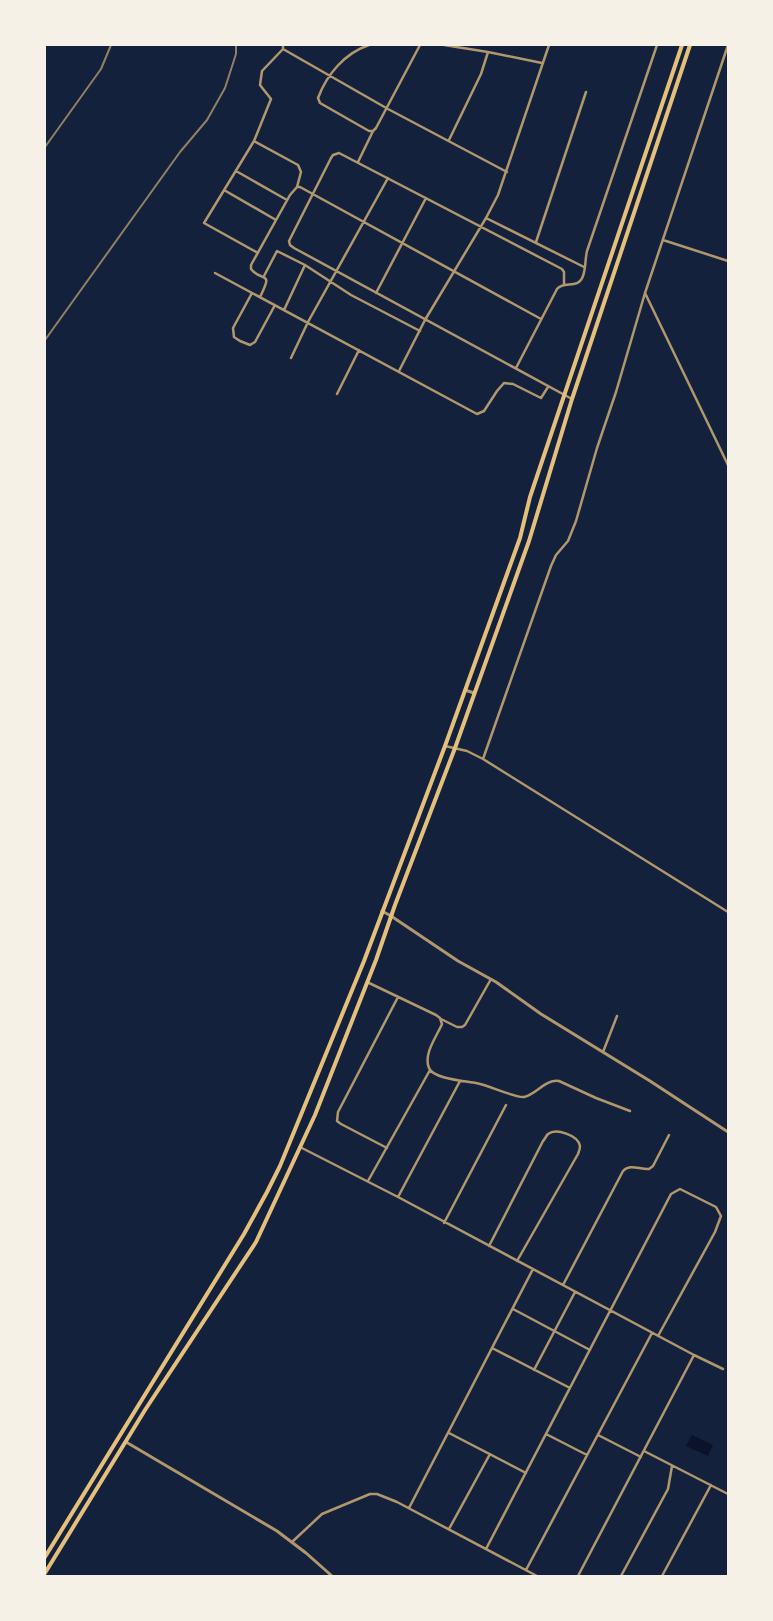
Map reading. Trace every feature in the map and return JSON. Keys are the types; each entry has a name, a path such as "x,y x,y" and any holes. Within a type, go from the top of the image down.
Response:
{"main road":[{"path":"45,1557 244,1234 280,1166 364,962 520,538 530,497 682,45"},
{"path":"45,1573 126,1442 256,1242 315,1115 456,748 529,541 572,399 690,45"}],"street":[{"path":"369,45 345,57 330,76 319,94 318,101 370,131 374,130"},
{"path":"358,162 374,130 388,109 420,45"},
{"path":"444,45 542,63"},
{"path":"483,45 483,51"},
{"path":"399,371 425,320 498,195 549,45"},
{"path":"516,368 557,289 560,285 564,284 574,285 583,276 587,251 657,45"},
{"path":"483,759 551,566 568,541 576,521 645,293 728,45"},
{"path":"258,253 204,223 254,141 271,99 260,85 262,71 283,47 388,109 507,172"},
{"path":"448,140 481,74 488,52"},
{"path":"536,242 586,92"},
{"path":"254,141 298,165 301,172 297,187 276,220 251,269 267,279 267,284 260,297"},
{"path":"564,284 564,272 562,270 339,153 333,155 290,241 290,245 336,272 572,399"},
{"path":"236,172 288,200"},
{"path":"291,358 330,281 388,178"},
{"path":"297,187 541,319"},
{"path":"224,190 276,220"},
{"path":"376,293 426,198"},
{"path":"486,218 584,267"},
{"path":"663,240 728,261"},
{"path":"264,276 278,251 305,265 352,295 420,330"},
{"path":"284,310 305,265"},
{"path":"215,273 477,414 484,411 504,383 513,384 541,398 548,386"},
{"path":"252,293 233,328 234,337 240,341 250,345 255,342 275,305"},
{"path":"645,293 728,465"},
{"path":"337,394 359,350"},
{"path":"465,690 474,693"},
{"path":"445,746 456,748 483,759 728,912"},
{"path":"382,911 728,1132"},
{"path":"367,982 457,1027 462,1027 465,1025 490,979"},
{"path":"387,1148 341,1124 337,1121 336,1117 398,997"},
{"path":"603,1052 617,1016"},
{"path":"368,1181 430,1070 428,1066 429,1052 442,1024 440,1018"},
{"path":"430,1070 460,1081 487,1085 523,1097 538,1090 547,1083 554,1080 559,1081 630,1111"},
{"path":"398,1197 460,1081"},
{"path":"444,1223 506,1105"},
{"path":"489,1246 549,1134 555,1132 576,1139 580,1146 578,1154 518,1261"},
{"path":"563,1285 623,1171 627,1168 649,1169 653,1166 668,1135"},
{"path":"300,1147 723,1369"},
{"path":"486,1549 671,1194 680,1189 716,1207 721,1216 658,1336"},
{"path":"409,1508 533,1269"},
{"path":"534,1370 575,1292"},
{"path":"513,1309 590,1350"},
{"path":"526,1570 652,1333"},
{"path":"492,1348 570,1388"},
{"path":"578,1576 694,1355"},
{"path":"449,1432 526,1473"},
{"path":"546,1434 587,1455"},
{"path":"598,1435 641,1457"},
{"path":"126,1442 277,1530 332,1576"},
{"path":"644,1451 728,1494"},
{"path":"449,1530 490,1454"},
{"path":"621,1576 668,1489 672,1466"},
{"path":"662,1576 711,1485"},
{"path":"292,1542 322,1514 370,1494 377,1494 409,1508 537,1576"},
{"path":"74,1512 81,1516"}],"water":[{"path":"692,1435 713,1445 708,1456 686,1446"}],"railway":[{"path":"45,147 101,69 111,45"},
{"path":"45,340 180,152 207,120 225,88 236,54 236,45"}]}
